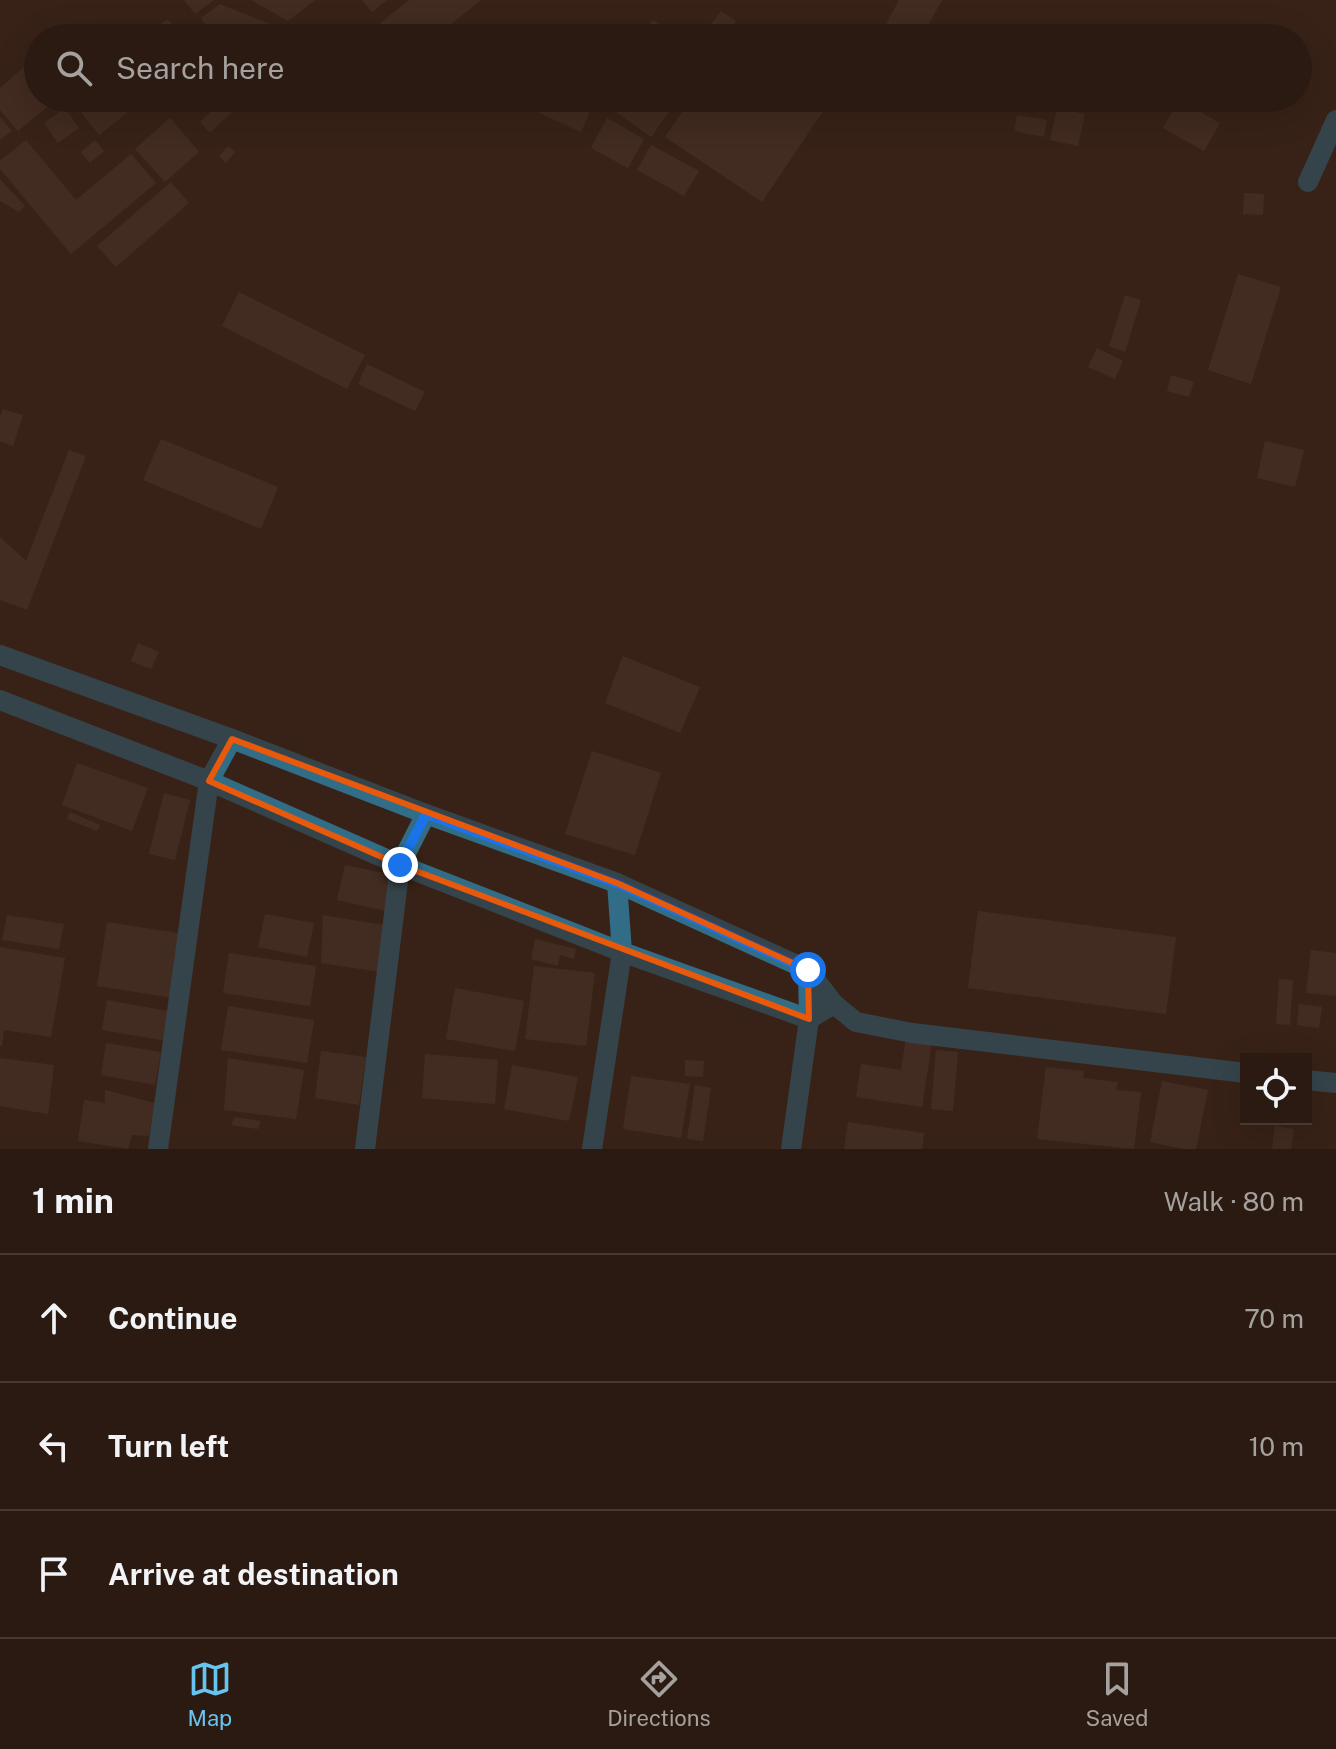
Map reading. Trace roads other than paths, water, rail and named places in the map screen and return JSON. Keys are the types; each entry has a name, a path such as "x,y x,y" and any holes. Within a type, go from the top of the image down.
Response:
{"street":[{"path":"1308,182 1336,120"},
{"path":"0,655 617,883 808,970 834,1004 856,1022 912,1033 1240,1072"},
{"path":"0,700 209,781 400,865 622,952 809,1019"},
{"path":"158,1149 209,781 232,739"},
{"path":"365,1149 400,865 426,814"},
{"path":"592,1149 622,952 617,883"},
{"path":"791,1149 809,1019 808,970"},
{"path":"809,1019 834,1004"},
{"path":"1312,1081 1336,1083"}]}
